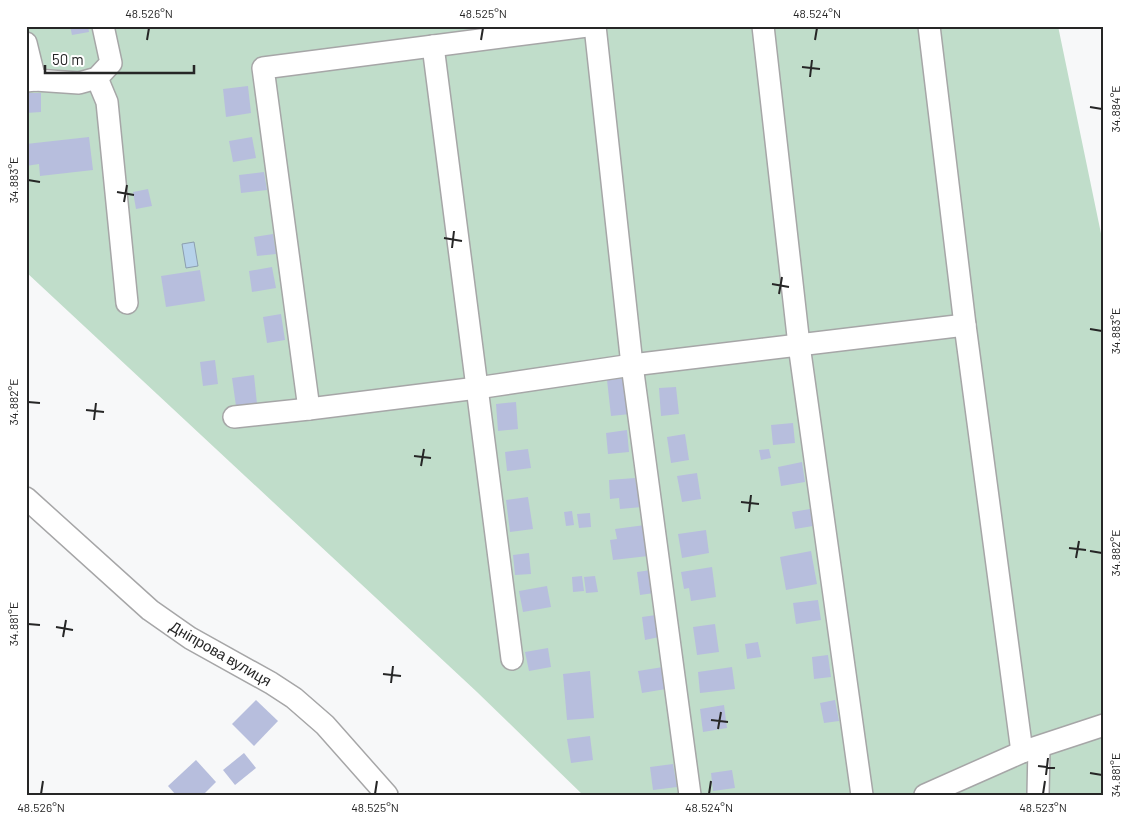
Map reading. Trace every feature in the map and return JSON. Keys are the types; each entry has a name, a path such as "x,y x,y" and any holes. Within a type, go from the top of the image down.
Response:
{"street":[{"path":"26,44 30,80 79,83 97,78 111,63 103,26"},
{"path":"309,409 263,68 587,26"},
{"path":"596,26 632,365 690,795"},
{"path":"763,26 799,345 862,795"},
{"path":"930,26 965,325 1038,795"},
{"path":"433,46 512,659"},
{"path":"97,78 107,102 127,304"},
{"path":"234,417 477,388 632,365 965,325"},
{"name":"Дніпрова вулиця","path":"26,498 150,610 190,638 272,683 294,698 325,725 387,795"},
{"path":"925,795 1031,750 1104,725"}],"green space":[{"path":"26,26 1058,26 1104,248 1104,795 583,795 477,692 26,272"}],"water":[{"path":"194,242 198,266 186,268 182,244"}],"building":[{"path":"70,26 88,26 89,32 72,35"},
{"path":"248,86 251,113 226,117 223,89"},
{"path":"26,93 41,93 41,112 26,113"},
{"path":"89,137 93,170 40,176 39,164 26,166 26,144"},
{"path":"252,137 256,158 233,162 229,141"},
{"path":"264,172 267,190 241,193 239,175"},
{"path":"148,189 152,206 136,209 133,192"},
{"path":"273,234 276,254 257,256 254,237"},
{"path":"272,267 276,288 252,292 249,271"},
{"path":"200,270 205,301 166,307 161,276"},
{"path":"281,314 285,340 267,343 263,317"},
{"path":"215,360 218,384 203,386 200,362"},
{"path":"254,375 257,404 236,406 232,378"},
{"path":"626,378 630,414 611,416 607,380"},
{"path":"676,387 679,414 661,416 659,388"},
{"path":"516,402 518,429 498,431 496,404"},
{"path":"793,423 795,443 773,445 771,425"},
{"path":"627,430 629,452 608,454 606,433"},
{"path":"685,434 689,460 671,463 667,437"},
{"path":"528,449 531,468 507,471 505,452"},
{"path":"769,449 771,458 761,460 759,450"},
{"path":"802,462 805,482 781,486 778,467"},
{"path":"697,473 701,499 682,502 677,476"},
{"path":"635,478 636,484 640,484 642,507 620,509 619,498 610,499 609,480"},
{"path":"528,497 533,529 510,532 506,500"},
{"path":"810,509 813,526 795,529 792,512"},
{"path":"572,511 574,525 566,526 564,512"},
{"path":"590,513 591,527 579,528 577,514"},
{"path":"645,525 648,556 613,560 610,540 617,539 615,529"},
{"path":"706,530 709,553 682,558 678,534"},
{"path":"811,551 817,584 786,590 780,557"},
{"path":"529,553 531,574 515,575 513,555"},
{"path":"712,567 716,597 691,601 689,588 684,589 681,572"},
{"path":"651,570 654,593 640,595 637,572"},
{"path":"582,576 584,591 573,592 572,577"},
{"path":"595,576 598,592 586,593 584,577"},
{"path":"547,586 551,607 523,612 519,591"},
{"path":"818,600 821,620 796,624 793,603"},
{"path":"656,615 659,637 645,640 642,617"},
{"path":"715,624 719,652 697,655 693,627"},
{"path":"758,642 761,657 747,659 745,644"},
{"path":"548,648 551,667 529,671 525,652"},
{"path":"828,655 831,677 814,679 812,657"},
{"path":"663,667 666,689 642,693 638,671"},
{"path":"732,667 735,689 700,693 698,672"},
{"path":"590,671 594,718 567,720 563,674"},
{"path":"256,700 278,721 254,746 232,724"},
{"path":"835,700 839,721 824,723 820,703"},
{"path":"724,705 727,728 703,732 700,709"},
{"path":"590,736 593,760 571,763 567,739"},
{"path":"244,753 256,768 235,785 223,770"},
{"path":"196,760 216,782 203,795 176,795 168,786"},
{"path":"673,764 677,787 653,790 650,767"},
{"path":"732,770 735,788 713,791 711,773"}]}
